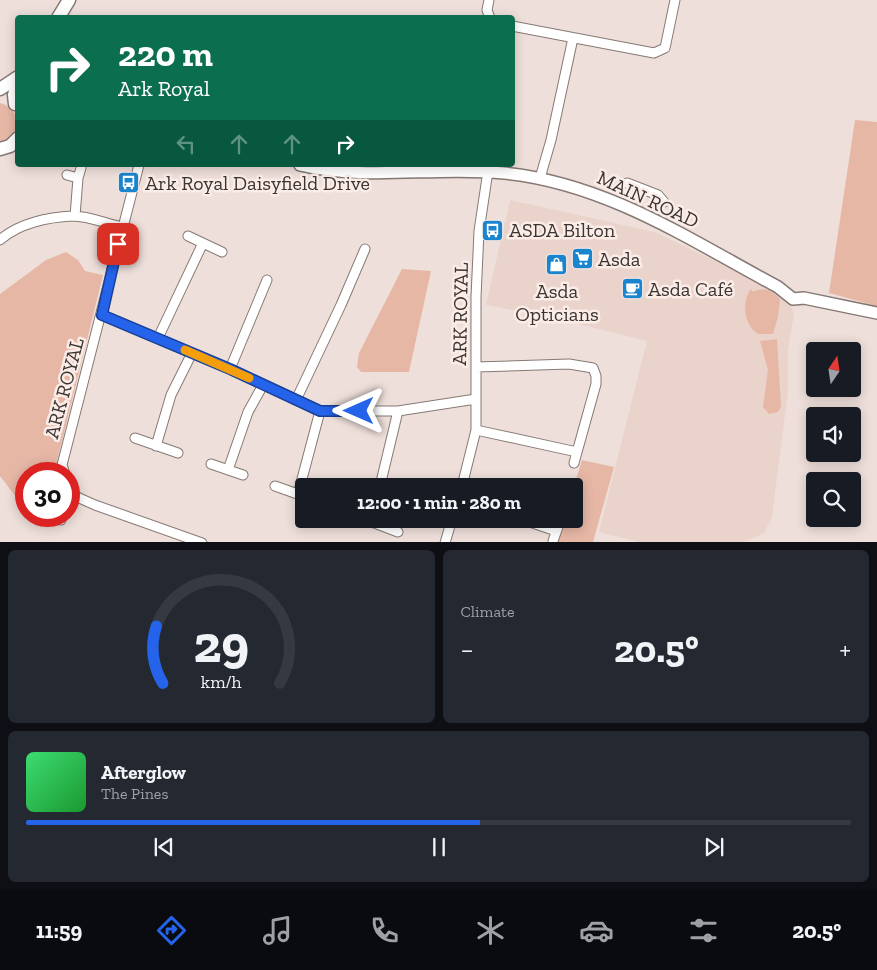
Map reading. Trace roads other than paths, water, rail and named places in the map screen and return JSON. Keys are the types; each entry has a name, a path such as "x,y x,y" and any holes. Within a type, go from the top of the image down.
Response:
{"highway":[{"path":"60,15 69,0"},
{"path":"0,89 15,81"},
{"path":"0,98 15,105"},
{"path":"0,150 15,141"}],"main road":[{"name":"MAIN ROAD","path":"314,167 354,173 488,171 540,178 583,189 638,211 778,287 793,299 804,298 877,313"}],"street":[{"path":"489,0 487,10 489,15"},
{"path":"515,27 654,53 665,48 675,0"},
{"path":"540,178 573,38"},
{"name":"ARK ROYAL","path":"63,462 138,167"},
{"path":"75,216 78,178 81,168"},
{"name":"ARK ROYAL","path":"464,478 476,430 475,327 479,231 488,171"},
{"path":"67,175 78,178"},
{"name":"MAIN ROAD","path":"626,183 658,196 664,202"},
{"path":"0,240 26,224 75,216 122,227"},
{"path":"188,236 202,245 222,252"},
{"path":"158,338 202,245"},
{"path":"296,400 354,262 365,249"},
{"path":"230,369 260,287 268,280"},
{"path":"102,315 230,369 320,411 398,411 476,399"},
{"path":"156,446 171,395 192,353"},
{"path":"476,366 569,364 593,368 596,384 574,463"},
{"path":"228,470 248,412 264,385"},
{"path":"305,478 320,411"},
{"path":"382,478 398,411"},
{"path":"476,430 577,452"},
{"path":"135,438 178,453"},
{"path":"211,464 243,475"},
{"path":"275,486 295,493"},
{"path":"80,498 202,542"},
{"path":"389,528 398,532"},
{"path":"445,542 449,528"},
{"path":"553,541 557,528"}],"place":[{"name":"Ark Royal Daisyfield Drive","path":"129,183"},
{"name":"ASDA Bilton","path":"493,230"},
{"name":"Asda","path":"582,259"},
{"name":"Asda Opticians","path":"557,265"},
{"name":"Asda Café","path":"632,289"}]}
